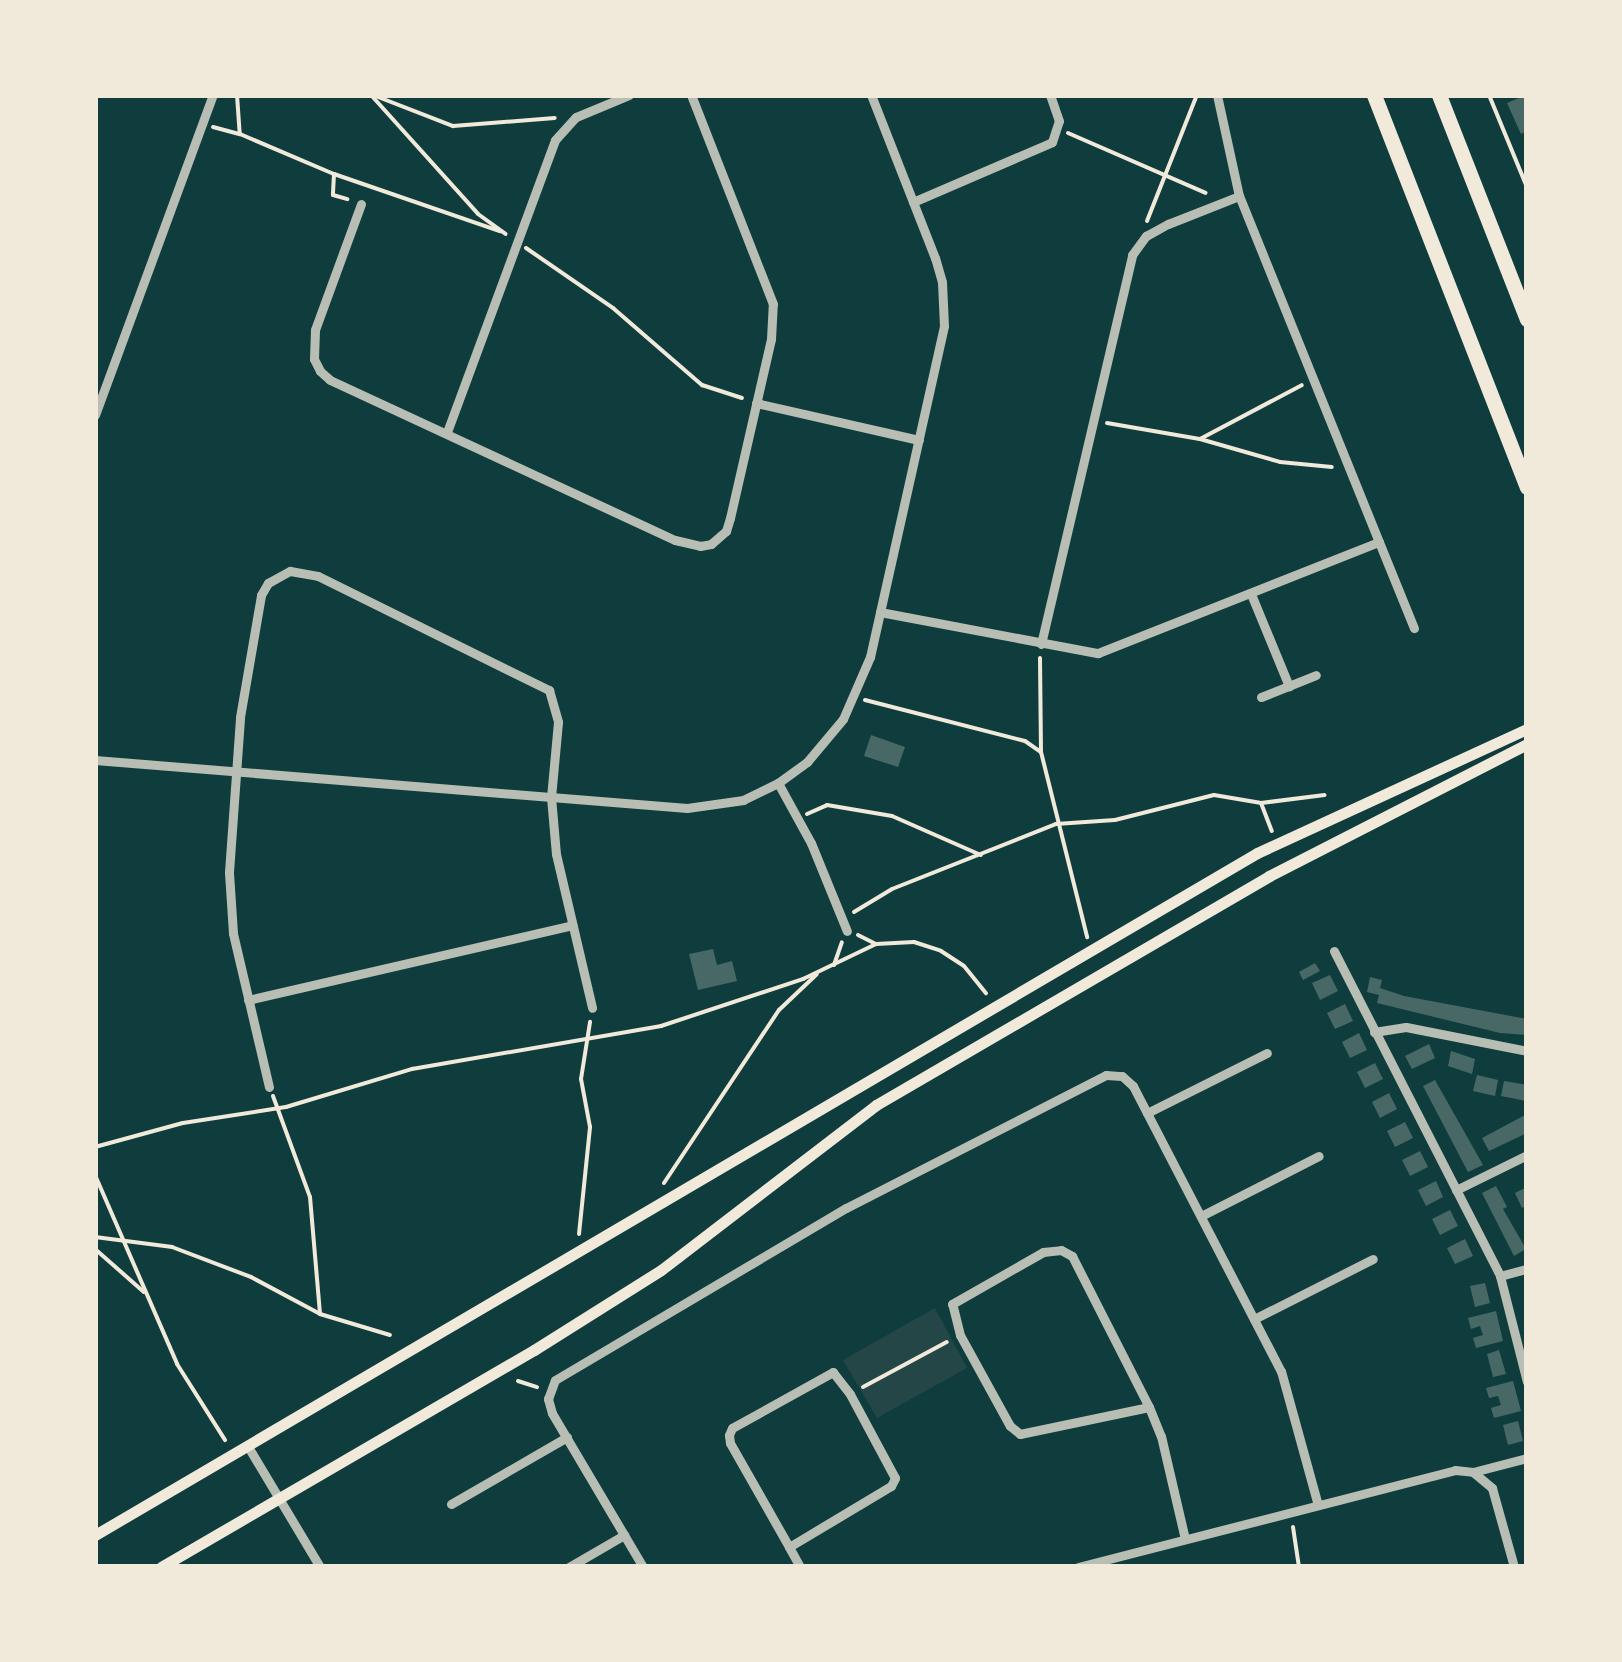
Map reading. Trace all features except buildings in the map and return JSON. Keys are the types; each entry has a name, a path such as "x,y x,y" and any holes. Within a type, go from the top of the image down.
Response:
{"highway":[{"path":"1374,95 1527,487"},
{"path":"1440,95 1527,319"}],"main road":[{"path":"95,1535 1256,853 1527,729"},
{"path":"162,1567 660,1270 876,1105 1269,876 1527,744"}],"street":[{"path":"95,415 213,95"},
{"path":"447,432 555,140 576,116 628,95"},
{"path":"361,204 312,344 314,359 330,380 675,540 700,546 726,532 771,339 773,304 692,95"},
{"path":"95,760 701,808 743,800 778,783 826,742 856,697 880,612 944,326 945,302 938,270 871,95"},
{"path":"913,202 1052,142 1059,121 1050,95"},
{"path":"1217,95 1240,196 1414,628"},
{"path":"1041,644 1132,255 1157,230 1240,196"},
{"path":"756,403 918,440"},
{"path":"880,612 1098,653 1379,542"},
{"path":"269,1087 229,901 240,717 261,595 278,576 302,571 549,690 558,722 551,797 556,854 592,1008"},
{"path":"1251,594 1289,686"},
{"path":"1260,697 1316,676"},
{"path":"778,783 798,817 847,931"},
{"path":"248,1000 572,925"},
{"path":"1334,951 1500,1276 1526,1377"},
{"path":"1374,1032 1406,1027 1527,1052"},
{"path":"1147,1113 1266,1053"},
{"path":"643,1567 548,1400 560,1376 846,1208 1106,1075 1128,1080 1284,1379 1318,1505"},
{"path":"1201,1216 1319,1156"},
{"path":"1456,1190 1527,1156"},
{"path":"1149,1407 1020,1434 1010,1426 960,1335 951,1309 955,1300 1044,1252 1061,1250 1075,1261 1149,1407 1161,1436 1186,1539"},
{"path":"1254,1319 1373,1259"},
{"path":"1500,1276 1527,1269"},
{"path":"789,1547 893,1483 895,1472 838,1375 825,1373 732,1428 729,1434 789,1547 800,1567"},
{"path":"451,1504 567,1437"},
{"path":"247,1445 320,1567"},
{"path":"1078,1567 1456,1470 1473,1472 1527,1458"},
{"path":"1473,1472 1487,1481 1496,1496 1514,1567"},
{"path":"570,1567 624,1534"}],"path":[{"path":"238,95 240,134"},
{"path":"372,95 452,126 576,116"},
{"path":"372,95 478,214 613,308 702,385 756,403"},
{"path":"1147,222 1198,95"},
{"path":"1489,95 1527,187"},
{"path":"202,125 240,134 334,174 502,232"},
{"path":"1078,135 1210,195"},
{"path":"334,174 333,195 361,204"},
{"path":"1200,439 1314,378"},
{"path":"1092,420 1200,439 1280,462 1351,471"},
{"path":"1041,644 1040,752 1087,937"},
{"path":"856,697 920,717 1025,740 1040,752"},
{"path":"842,920 892,889 1056,824 1115,820 1214,795 1261,803 1324,795"},
{"path":"1261,803 1272,831"},
{"path":"798,817 827,805 892,816 982,854"},
{"path":"834,965 847,931 876,944"},
{"path":"95,1147 183,1123 278,1109 412,1069 661,1026 820,971 876,944 914,942 941,951 964,966 987,995"},
{"path":"664,1183 779,1010 820,971"},
{"path":"579,1234 590,1127 581,1079 592,1008"},
{"path":"269,1087 310,1198 320,1314"},
{"path":"95,1175 178,1364 226,1440"},
{"path":"95,1237 172,1247 251,1276 320,1314 390,1335"},
{"path":"95,1249 144,1293"},
{"path":"850,1394 960,1335"},
{"path":"518,1381 542,1389"},
{"path":"1291,1512 1299,1567"}],"shaded area":[{"path":"935,1308 967,1368 877,1418 843,1360"}]}
